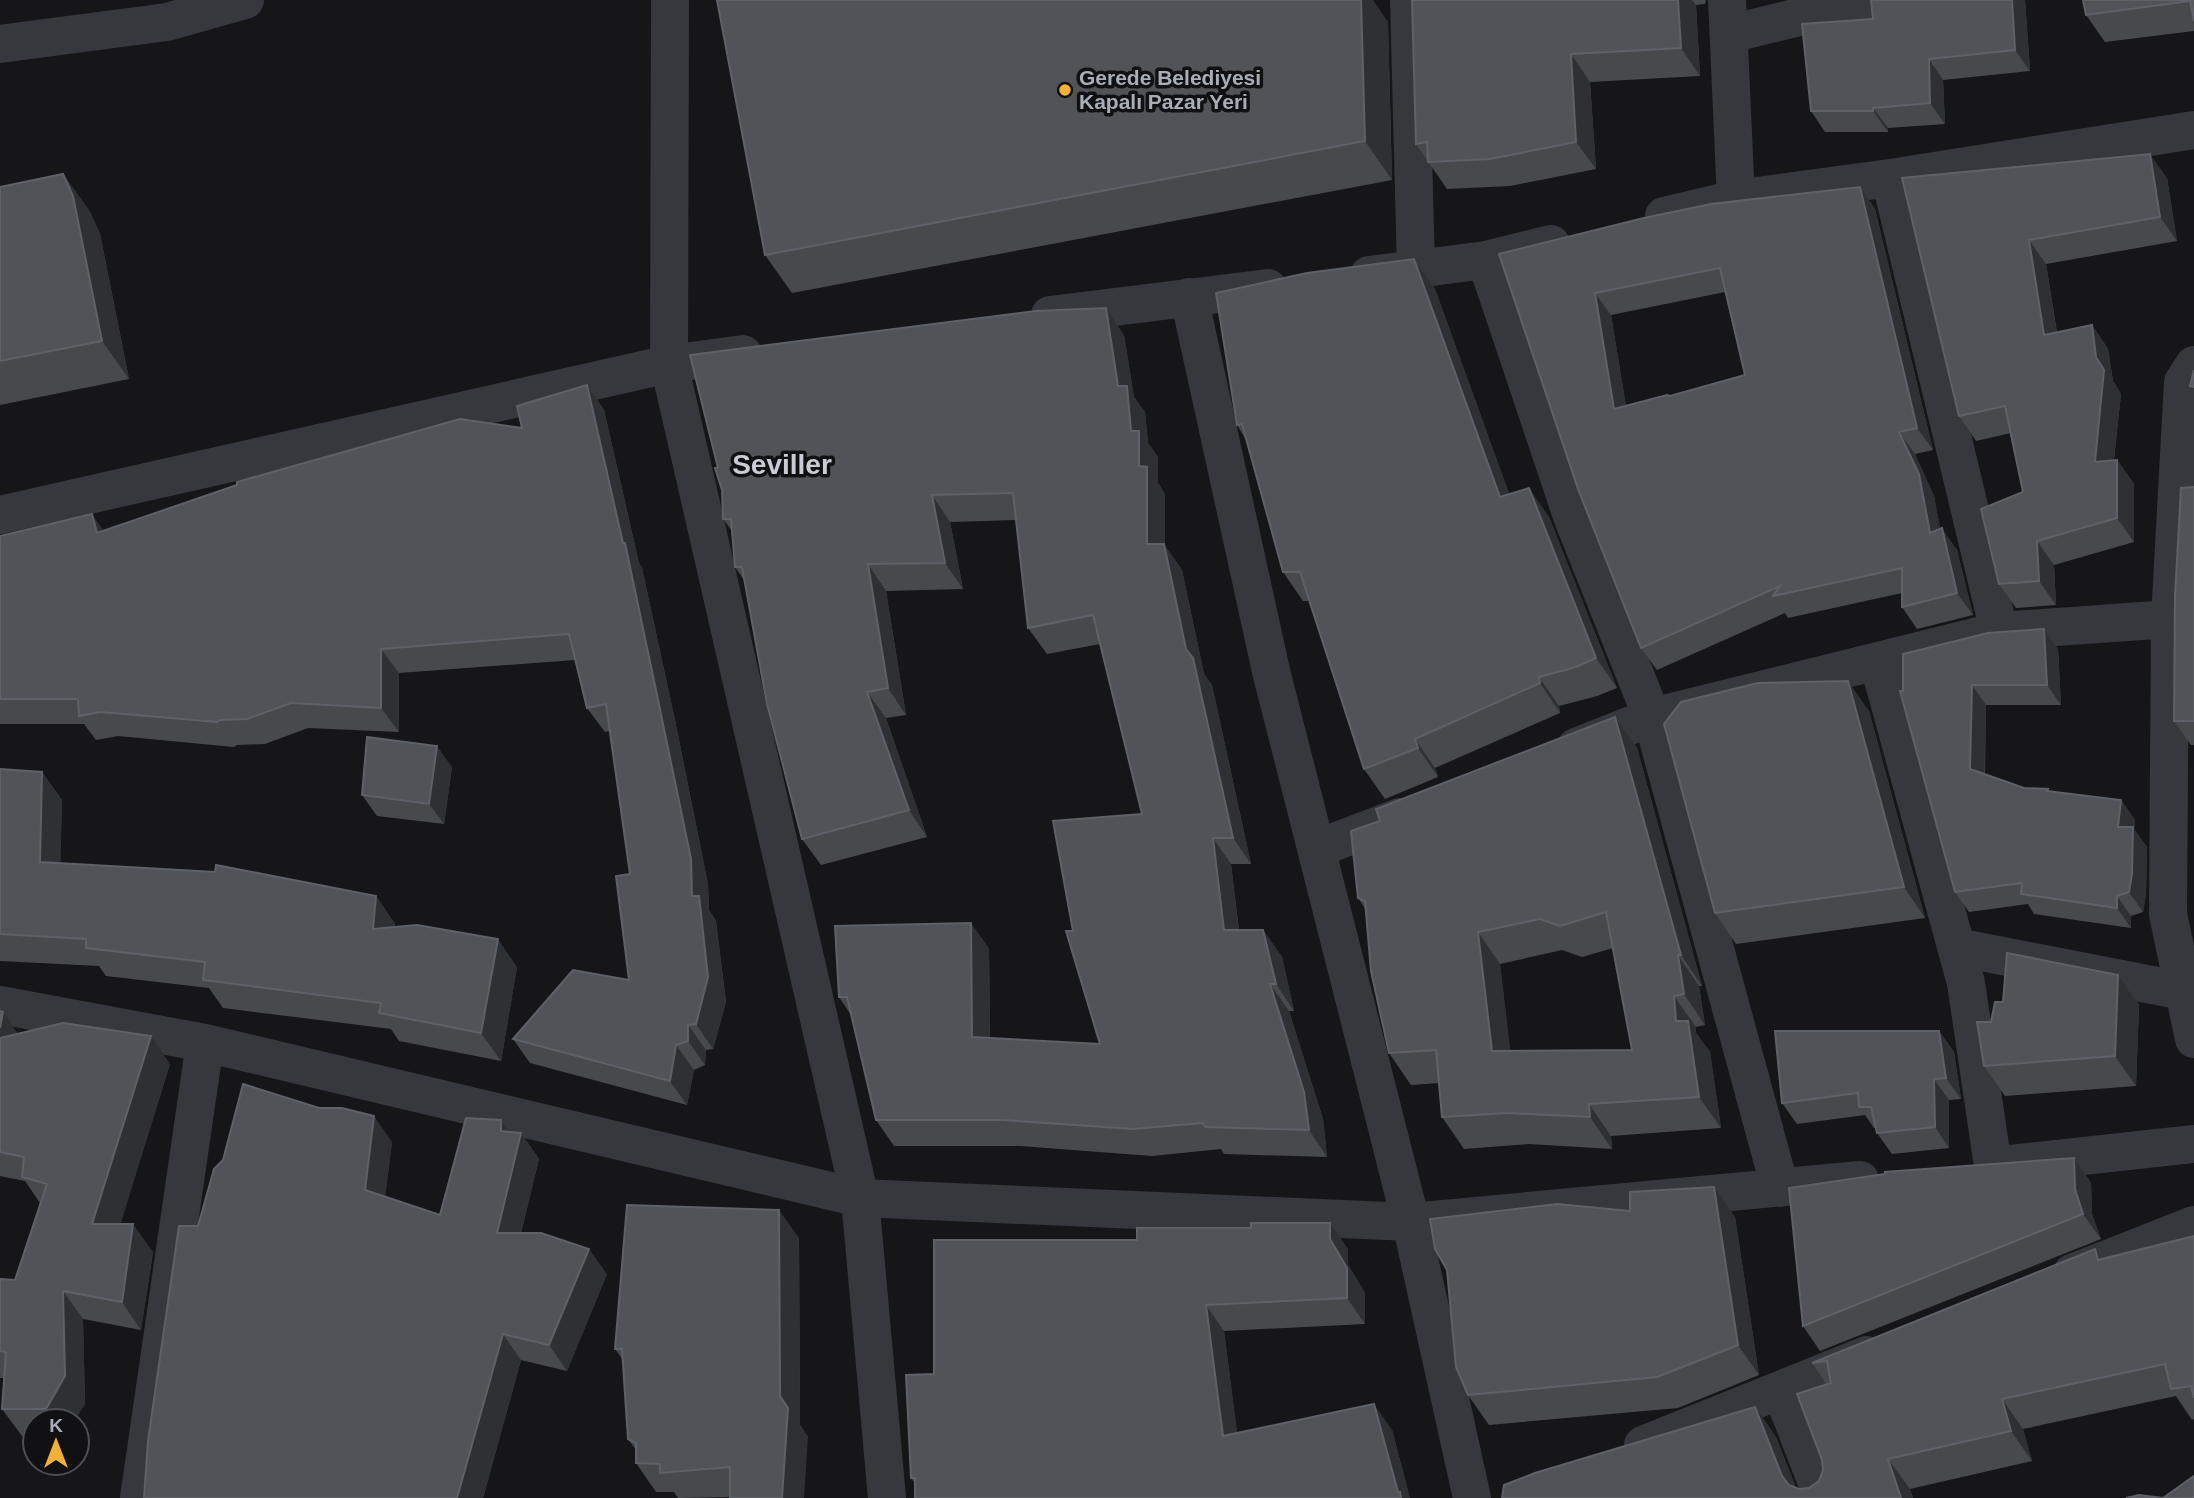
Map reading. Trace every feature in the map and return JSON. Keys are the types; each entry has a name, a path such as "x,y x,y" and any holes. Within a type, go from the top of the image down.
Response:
{"street":[{"path":"0,44 167,22 246,0"},
{"path":"670,0 669,364 860,1198 887,1498"},
{"path":"1409,0 1416,269"},
{"path":"1736,199 1728,17 1869,0"},
{"path":"1631,225 1736,199 1890,178 2194,130"},
{"path":"1890,178 1998,631"},
{"path":"1335,279 1486,260 1578,237"},
{"path":"1486,260 1573,519 1652,717 1780,1188"},
{"path":"1011,320 1296,284"},
{"path":"1189,298 1271,671 1411,1222 1472,1498"},
{"path":"0,515 669,364 778,350"},
{"path":"2194,365 2183,382 2170,619 2168,914 2189,991 2194,1039"},
{"path":"1549,758 1652,717 1998,631 2170,619"},
{"path":"1878,661 1966,983 1993,1166"},
{"path":"1316,849 1433,804"},
{"path":"1956,947 2189,991"},
{"path":"0,1005 205,1043 860,1198 1411,1222 1900,1176"},
{"path":"139,1498 205,1043"},
{"path":"1954,1170 2194,1144"},
{"path":"2039,1287 2194,1225"},
{"path":"1614,1457 1897,1343"},
{"path":"1781,1390 1822,1498"}],"building":[{"name":"Gerede Belediyesi Kapalı Pazar Yeri","path":"717,0 1361,0 1365,141 765,255"},
{"path":"1412,0 1678,0 1681,48 1571,54 1576,142 1490,159 1428,162 1427,142 1416,144"},
{"path":"1871,0 2012,0 2015,50 1929,59 1930,103 1873,108 1873,111 1811,111 1802,24 1873,19"},
{"path":"2083,0 2194,0 2194,21 2190,1 2086,15"},
{"path":"2150,154 2160,217 2029,240 2044,335 2092,325 2096,357 2104,370 2095,462 2117,460 2117,518 2037,541 2039,581 1999,584 1981,509 2023,492 2005,406 1959,416 1902,178"},
{"path":"63,174 73,196 102,341 0,361 0,187"},
{"path":"1860,187 1917,428 1899,432 1919,474 1930,533 1942,528 1957,593 1902,607 1902,568 1773,596 1780,586 1641,648 1578,489 1499,254 1711,204","holes":["1720,268 1745,375 1614,409 1595,293"]},
{"path":"1414,259 1500,497 1529,488 1596,658 1576,667 1539,677 1540,683 1415,739 1418,748 1364,769 1300,572 1283,572 1242,424 1237,425 1216,293 1307,273"},
{"path":"1106,308 1118,386 1127,386 1131,431 1139,431 1139,466 1147,467 1147,544 1164,544 1186,649 1193,658 1233,838 1213,838 1224,930 1263,930 1276,984 1270,984 1304,1092 1309,1130 1206,1127 1202,1123 1133,1129 1002,1120 876,1120 847,997 839,997 835,926 971,923 972,1037 1100,1044 1066,931 1073,931 1053,821 1142,814 1093,615 1028,628 1013,493 932,495 945,563 868,564 888,688 867,692 909,810 802,839 767,704 742,567 735,567 731,519 723,519 722,490 715,468 718,468 690,355 1036,311"},
{"path":"2194,370 2194,387 2190,386"},
{"path":"587,385 625,543 691,859 692,896 699,896 708,977 696,1024 688,1025 688,1041 676,1045 670,1081 513,1039 573,970 629,980 616,876 630,874 606,704 587,708 569,634 381,649 381,708 291,703 247,719 217,722 100,712 79,716 78,699 0,699 0,536 92,514 97,533 237,485 237,482 460,419 522,428 517,406"},
{"path":"2194,487 2194,721 2174,721 2175,596 2181,488"},
{"path":"2044,629 2047,685 1972,685 1970,769 2024,788 2121,800 2118,827 2133,827 2132,874 2129,892 2117,896 2117,908 2021,894 2022,883 1955,892 1900,691 1903,691 1903,654 1988,633"},
{"path":"1848,681 1904,887 1715,913 1664,724 1681,702 1758,683"},
{"path":"1615,717 1681,955 1678,955 1684,994 1674,996 1676,1021 1688,1021 1699,1097 1589,1104 1590,1117 1507,1113 1442,1117 1436,1050 1389,1053 1371,971 1365,901 1358,898 1351,831 1380,821 1376,809","holes":["1606,912 1632,1050 1492,1051 1478,932 1540,919 1560,926"]},
{"path":"367,737 437,746 429,804 362,795"},
{"path":"0,769 42,772 40,862 215,872 216,865 376,896 373,929 417,925 498,939 481,1033 379,1013 381,1003 203,980 205,962 86,948 86,939 0,934"},
{"path":"2007,953 2118,975 2115,1056 1984,1066 1977,1022 1991,1022 1995,1002 2003,1002"},
{"path":"63,1023 151,1036 92,1224 133,1224 122,1302 63,1291 65,1376 47,1407 2,1409 6,1352 0,1351 0,1279 15,1280 47,1184 22,1177 24,1157 0,1152 0,1038"},
{"path":"1775,1031 1939,1031 1946,1078 1934,1079 1935,1127 1877,1133 1871,1107 1859,1107 1858,1093 1782,1103"},
{"path":"243,1084 319,1108 342,1108 374,1116 365,1190 440,1215 466,1118 501,1120 501,1131 521,1133 497,1233 541,1233 589,1249 549,1345 503,1334 457,1498 144,1498 148,1441 179,1226 198,1226 214,1169 223,1160"},
{"path":"2074,1158 2075,1189 2083,1214 1803,1326 1789,1188 1885,1172"},
{"path":"1714,1187 1738,1345 1657,1377 1468,1395 1456,1367 1447,1270 1435,1249 1430,1219 1557,1204 1630,1211 1630,1192"},
{"path":"627,1205 779,1210 780,1396 788,1408 782,1498 730,1498 730,1467 660,1473 660,1464 636,1463 636,1443 628,1439 622,1349 615,1349"},
{"path":"1251,1223 1330,1223 1330,1239 1347,1268 1347,1298 1206,1305 1223,1436 1374,1404 1401,1498 915,1498 915,1478 911,1478 906,1375 934,1374 934,1240 1137,1240 1137,1228 1251,1228"},
{"path":"2194,1236 2194,1398 2191,1386 2171,1389 2165,1364 2002,1399 2011,1431 1888,1459 1901,1498 1502,1498 1504,1485 1535,1473 1755,1407 1782,1476 1789,1485 1799,1489 1809,1488 1819,1481 1823,1470 1822,1460 1797,1394 1831,1383 1827,1361 1812,1363 2095,1249 2098,1260"},
{"path":"2194,1476 2194,1498 2163,1498"},
{"path":"2139,1495 2163,1498 2126,1498"}],"place":[{"name":"Gerede Belediyesi Kapalı Pazar Yeri","path":"1065,90"}],"district":[{"name":"Seviller","path":"782,464"}]}
